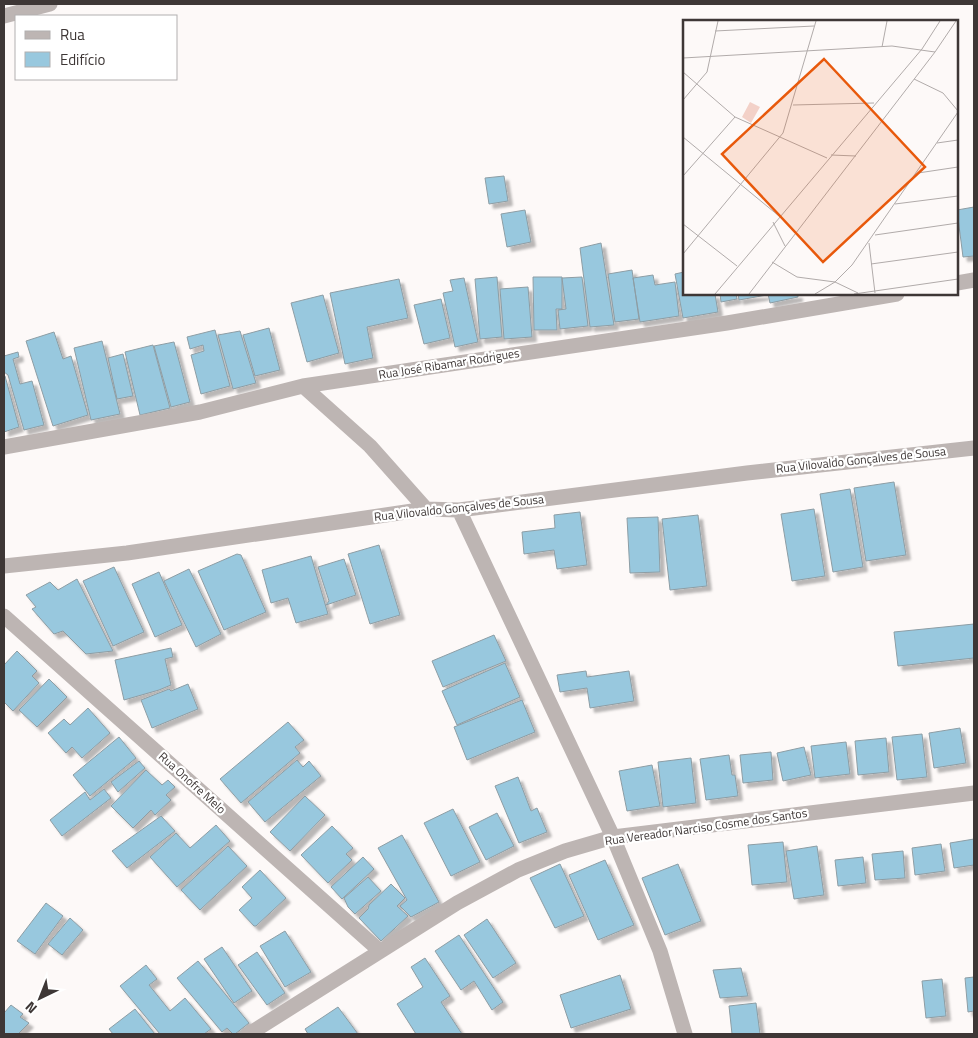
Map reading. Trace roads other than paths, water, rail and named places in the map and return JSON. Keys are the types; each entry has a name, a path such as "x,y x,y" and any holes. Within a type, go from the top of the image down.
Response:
{"street":[{"path":"4,16 50,4"},
{"path":"958,283 974,280"},
{"name":"Rua José Ribamar Rodrigues","path":"4,447 200,412 304,386 727,323 891,295"},
{"path":"304,386 370,446 426,509"},
{"name":"Rua Vilovaldo Gonçalves de Sousa","path":"4,566 127,553 426,509 459,510 747,473 974,448"},
{"path":"459,510 613,837 660,951 685,1034"},
{"name":"Rua Onofre Melo","path":"4,616 380,951"},
{"name":"Rua Vereador Narciso Cosme dos Santos","path":"249,1034 457,903 518,870 565,851 613,837 974,793"}]}
